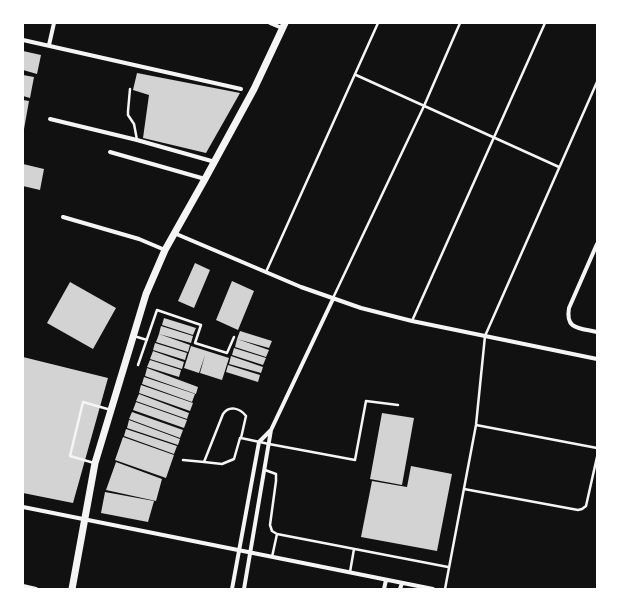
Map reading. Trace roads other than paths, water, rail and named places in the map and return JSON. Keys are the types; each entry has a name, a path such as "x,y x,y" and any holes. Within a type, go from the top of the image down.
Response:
{"main road":[{"path":"72,589 95,463 146,294 165,250 254,89 283,26"}],"street":[{"path":"49,45 54,23"},
{"path":"270,23 283,26"},
{"path":"23,40 241,89"},
{"path":"50,118 215,162"},
{"path":"110,152 205,180"},
{"path":"63,217 139,239 165,250"},
{"path":"174,233 301,288 333,299 380,313 597,359"},
{"path":"597,244 568,315 572,326 597,332"},
{"path":"244,589 271,430 333,299"},
{"path":"232,589 258,442 271,430"},
{"path":"23,507 433,589"},
{"path":"384,589 386,580"},
{"path":"400,589 402,583"},
{"path":"23,586 36,589"}],"lane":[{"path":"266,272 356,75 378,23"},
{"path":"333,299 424,106 460,23"},
{"path":"412,320 545,23"},
{"path":"356,75 559,167"},
{"path":"445,589 476,425 485,336 597,82"},
{"path":"130,89 128,115 134,124 137,140"},
{"path":"138,364 157,310 201,325 195,343 227,354 234,337"},
{"path":"133,335 147,340"},
{"path":"240,438 355,460 366,401 398,405"},
{"path":"95,463 70,456 83,402 111,410"},
{"path":"183,460 222,464 234,459 246,416 238,410 228,409 224,414 204,462"},
{"path":"476,425 597,448"},
{"path":"464,489 578,510 586,506 597,457"},
{"path":"265,470 276,474 270,525 272,531 277,534 448,567"},
{"path":"272,557 277,534"},
{"path":"350,573 354,549"}]}
